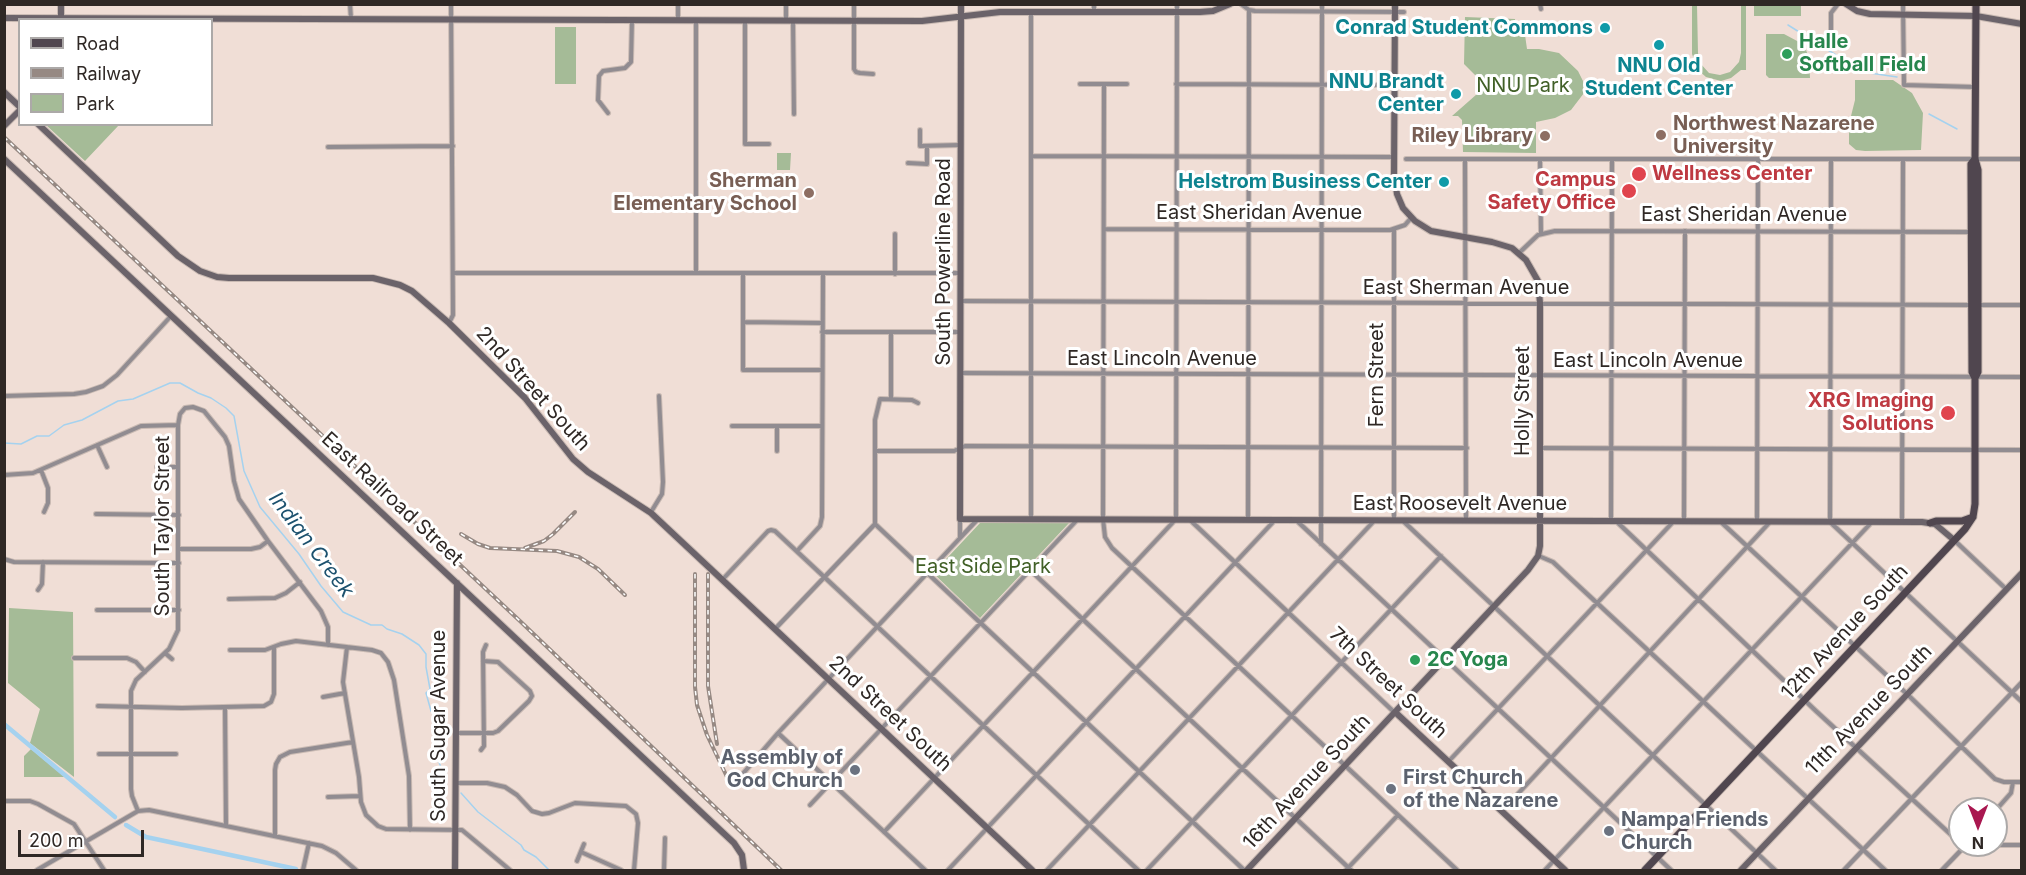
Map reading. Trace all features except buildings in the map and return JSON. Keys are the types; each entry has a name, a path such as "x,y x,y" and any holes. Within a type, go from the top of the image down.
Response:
{"main road":[{"path":"1975,378 1972,372 1978,281 1975,271 1973,233 1978,164 1975,159 1976,4"},
{"path":"1930,523 1962,521 1973,517 1975,504 1975,378 1978,372 1978,336 1975,328 1971,164 1975,159"},
{"name":"12th Avenue South","path":"1645,870 1965,529 1973,517"}],"street":[{"path":"350,4 351,19"},
{"path":"449,323 453,315 451,4"},
{"path":"678,4 678,20"},
{"path":"786,4 790,20 794,114"},
{"path":"854,4 854,69 860,73 873,74"},
{"name":"South Powerline Road","path":"960,519 961,4"},
{"path":"213,19 922,21 993,12 1094,8 1177,8 1213,11 1230,4"},
{"path":"1241,4 1249,10 1322,12 1395,8 1404,12"},
{"path":"1321,544 1322,4"},
{"path":"1831,38 1831,13 1838,4"},
{"path":"1846,4 1857,11 1870,14 1976,16 2022,24"},
{"path":"1904,4 1904,85 1975,87"},
{"path":"884,832 1176,519 1177,8"},
{"path":"1395,8 1394,157 1396,194 1411,218 1431,231 1503,244 1519,253 1541,234 1540,159"},
{"path":"1248,520 1249,10"},
{"path":"1031,12 1031,519"},
{"path":"608,113 598,100 599,75 603,71 626,68 631,62 632,20"},
{"path":"696,20 696,273"},
{"path":"745,20 745,144 769,144"},
{"path":"1080,84 1127,84"},
{"path":"1104,84 1103,519 1105,537 1133,567 1457,870"},
{"path":"1176,84 1395,85"},
{"path":"4,92 18,106"},
{"path":"4,126 18,110"},
{"name":"2nd Street South","path":"40,126 178,256 200,271 217,277 229,278 357,277 388,281 412,291 449,323 525,398 573,459 588,472 651,513 1032,870"},
{"path":"920,130 920,146 960,145"},
{"path":"328,147 453,146"},
{"path":"908,163 927,164 927,146"},
{"path":"1031,156 1394,157"},
{"name":"East Railroad Street","path":"4,159 734,843 742,855 744,870"},
{"path":"1406,159 2022,159"},
{"path":"1466,159 1466,521"},
{"path":"1612,159 1614,521 1948,832"},
{"path":"1757,522 1758,159"},
{"path":"1831,159 1830,522 2022,702"},
{"path":"1902,522 1903,159"},
{"path":"1394,230 1405,225 1411,218"},
{"name":"East Sheridan Avenue","path":"1104,229 1394,230"},
{"name":"Fern Street","path":"1394,230 1394,520"},
{"name":"East Sheridan Avenue","path":"1541,234 1555,231 1973,233"},
{"path":"1684,521 1685,231"},
{"path":"895,234 895,273"},
{"name":"Holly Street","path":"1519,253 1532,268 1540,293 1540,546 1538,556"},
{"path":"453,273 960,273"},
{"path":"743,274 743,370 822,370"},
{"path":"797,552 814,533 821,521 823,274"},
{"name":"East Sherman Avenue","path":"960,301 2022,305"},
{"path":"4,396 74,394 103,386 117,375 172,316"},
{"path":"743,322 822,323"},
{"path":"822,332 960,332"},
{"path":"891,332 891,399"},
{"name":"East Lincoln Avenue","path":"960,374 2022,377"},
{"path":"651,513 662,494 663,482 660,396"},
{"path":"775,629 875,524 875,420 880,399 912,400 918,403"},
{"name":"South Taylor Street","path":"138,812 132,796 131,706 133,686 165,653 176,638 179,624 178,417 182,411 193,407 204,411 227,441 240,499 324,616 329,633 328,645"},
{"path":"4,475 29,475 141,426 178,424"},
{"path":"732,426 822,426"},
{"path":"777,426 777,451"},
{"path":"97,445 107,467"},
{"path":"875,451 954,451 965,446 1467,448"},
{"path":"1539,448 2022,450"},
{"path":"157,467 178,467"},
{"path":"41,470 48,488 48,503 44,512"},
{"path":"96,514 179,515"},
{"path":"960,519 960,538"},
{"name":"East Roosevelt Avenue","path":"960,519 1930,523"},
{"path":"740,777 778,733 978,519"},
{"path":"810,805 1077,519"},
{"name":"7th Street South","path":"1189,520 1565,870"},
{"path":"948,870 1276,520"},
{"path":"1296,520 1671,870"},
{"path":"1047,870 1375,520"},
{"path":"1402,520 1775,870"},
{"path":"1448,762 1673,521"},
{"path":"1720,522 1908,694 1995,779 2004,782 2022,782"},
{"path":"1502,811 1771,522"},
{"path":"1545,870 1871,522"},
{"path":"1930,523 1940,527 2006,589"},
{"path":"875,524 1246,870"},
{"path":"722,580 771,530 878,626 1138,870"},
{"path":"179,549 251,549 260,547 268,541"},
{"path":"1147,870 1441,556"},
{"path":"1538,556 1553,562 1885,870"},
{"name":"16th Avenue South","path":"1246,870 1528,570 1538,556"},
{"path":"4,560 14,562 179,562"},
{"path":"38,590 42,584 43,562"},
{"path":"1030,570 1348,870 1398,815"},
{"name":"11th Avenue South","path":"1741,870 2022,573"},
{"path":"229,599 275,598 300,582"},
{"name":"South Sugar Avenue","path":"455,870 457,583"},
{"path":"96,610 179,610"},
{"path":"230,650 265,650 281,644 296,642 378,651 385,657 391,671 409,776 410,830"},
{"path":"481,750 484,746 485,733 483,652 486,645"},
{"path":"346,647 343,678 360,796 366,815 378,826 394,830 462,830 510,870"},
{"path":"98,706 260,707 271,702 274,693 274,648"},
{"path":"165,653 172,659"},
{"path":"74,658 127,658 136,662 145,672"},
{"path":"456,733 498,731 532,696 530,691 498,662 483,661"},
{"path":"1844,870 1911,798 1963,747 2022,682"},
{"path":"323,697 345,693"},
{"path":"225,707 226,826"},
{"path":"778,733 925,870"},
{"path":"275,836 275,770 280,757 290,752 353,742"},
{"path":"99,754 176,754"},
{"path":"2007,797 2011,793 2013,782"},
{"path":"455,783 493,784 505,787 517,795 532,811 542,814 580,803 622,805 633,811 638,824 634,870"},
{"path":"328,797 360,796"},
{"path":"4,801 30,801 74,824 104,870"},
{"path":"37,870 138,812 156,811 330,849 356,870"},
{"path":"664,870 665,838"},
{"path":"303,870 309,843"},
{"path":"576,861 584,844"},
{"path":"581,852 621,870"},
{"path":"1942,870 1954,857"}],"green space":[{"path":"1692,5 1697,5 1700,63 1709,73 1720,75 1730,72 1739,62 1741,5 1746,5 1746,70 1741,70 1731,78 1721,81 1706,77 1698,70 1692,54"},
{"path":"1754,5 1801,5 1801,16 1754,16"},
{"name":"NNU Park","path":"1465,17 1515,19 1516,34 1525,35 1527,49 1559,53 1578,71 1583,81 1584,93 1571,110 1555,118 1536,122 1536,153 1463,152 1462,120 1458,116 1452,116 1485,87 1464,64"},
{"path":"555,27 576,27 576,84 555,84"},
{"name":"Halle Softball Field","path":"1766,34 1784,34 1799,42 1809,58 1810,78 1769,78 1766,75"},
{"path":"1855,80 1893,80 1912,93 1923,113 1921,150 1865,151 1856,150 1849,144 1849,124 1855,100"},
{"path":"47,126 118,126 85,161"},
{"path":"777,153 791,153 790,170 777,170"},
{"name":"East Side Park","path":"980,523 1069,523 980,618 933,573"},
{"path":"9,608 73,612 74,777 30,743 40,709 8,683"},
{"path":"31,749 65,777 24,777 24,756"}],"waterway":[{"path":"1788,25 1863,72 1897,77"},
{"path":"1929,114 1957,129"},
{"name":"Indian Creek","path":"4,443 21,444 37,436 49,436 64,425 82,420 118,401 133,399 170,383 180,383 226,408 234,416 244,471 260,507 299,554 321,586 343,612 371,625 382,625 402,634 419,645 426,654 430,689 426,693 431,711 436,717 436,737 442,749 439,762 446,782"},
{"path":"4,724 115,817"},
{"name":"Indian Creek","path":"461,793 478,812 521,845 524,850 536,857 549,870"},
{"path":"126,825 146,837 296,869"}],"railway":[{"path":"4,137 521,622 781,870"},
{"path":"525,548 544,541 575,512"},
{"path":"461,534 490,548 557,551 579,557 598,569 625,595"},
{"path":"695,574 697,705 707,735 728,779"},
{"path":"708,574 708,686 717,744"}],"place":[{"name":"Conrad Student Commons","path":"1605,28"},
{"name":"NNU Old Student Center","path":"1659,45"},
{"name":"Halle Softball Field","path":"1787,54"},
{"name":"NNU Brandt Center","path":"1456,94"},
{"name":"Northwest Nazarene University","path":"1661,135"},
{"name":"Riley Library","path":"1545,136"},
{"name":"Wellness Center","path":"1639,174"},
{"name":"Helstrom Business Center","path":"1444,182"},
{"name":"Campus Safety Office","path":"1629,191"},
{"name":"Sherman Elementary School","path":"809,193"},
{"name":"XRG Imaging Solutions","path":"1948,413"},
{"name":"2C Yoga","path":"1415,660"},
{"name":"Assembly of God Church","path":"855,770"},
{"name":"First Church of the Nazarene","path":"1391,789"},
{"name":"Nampa Friends Church","path":"1609,831"}]}
